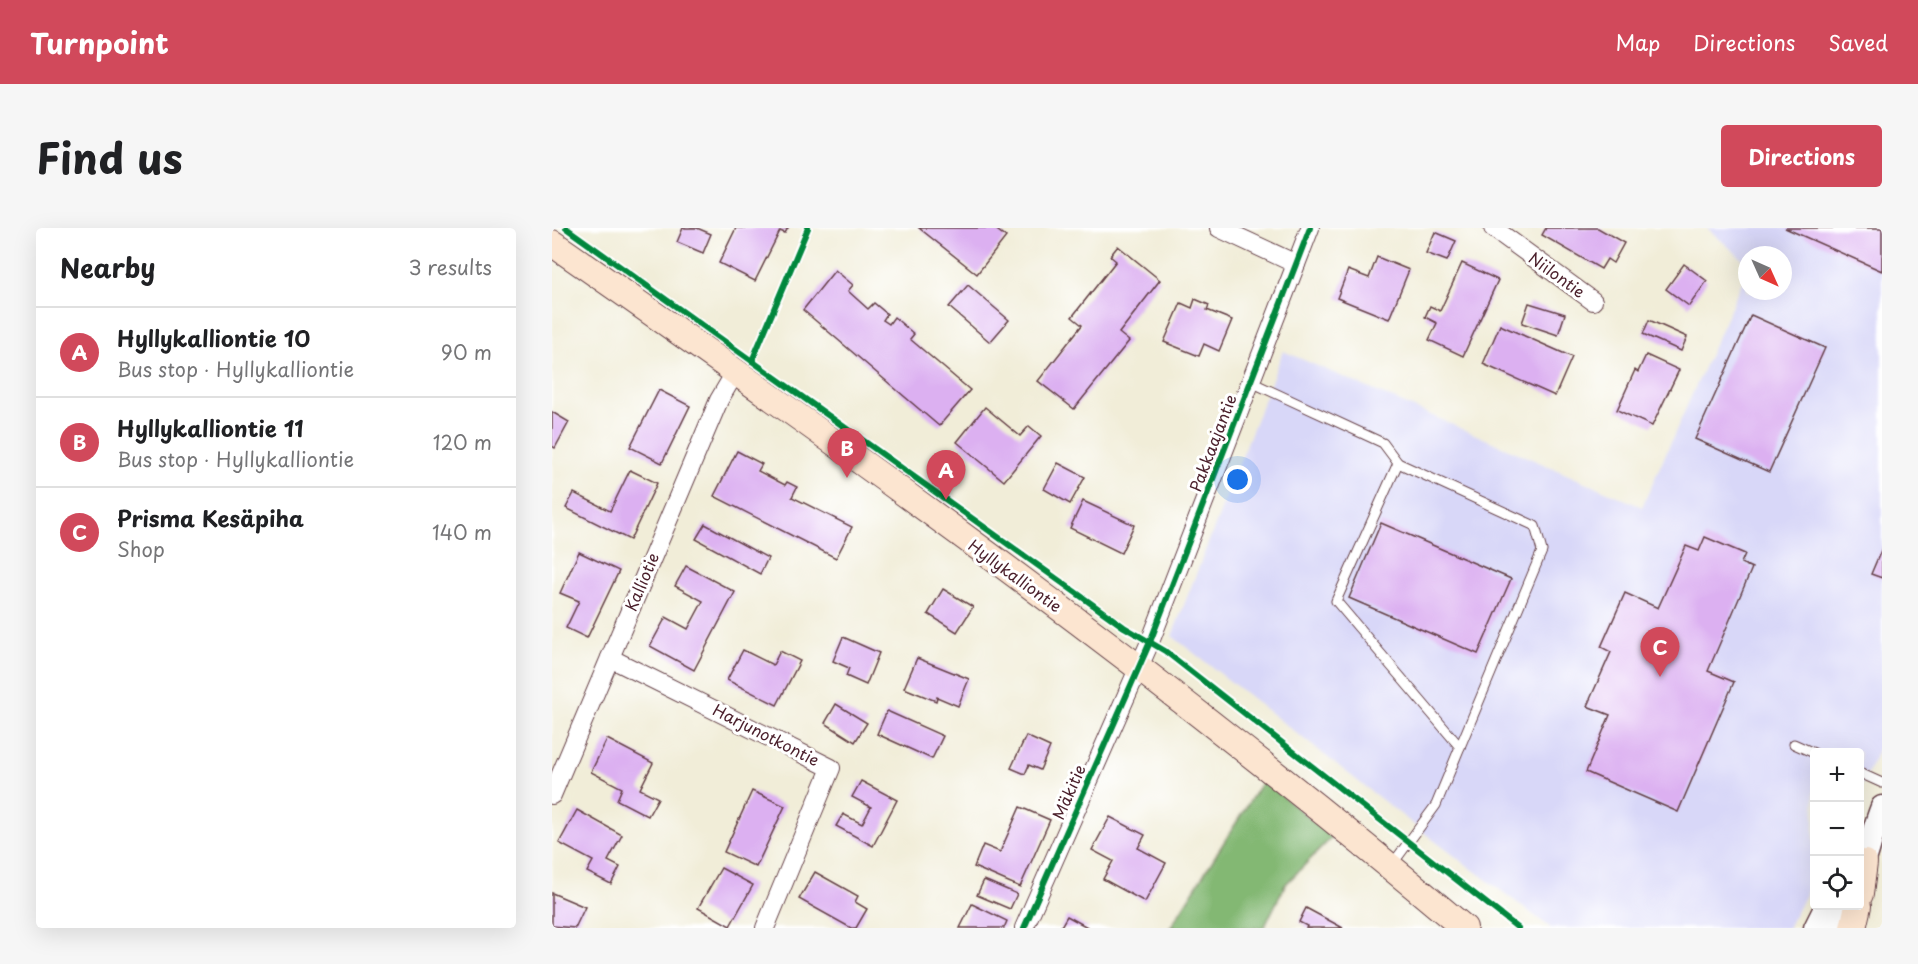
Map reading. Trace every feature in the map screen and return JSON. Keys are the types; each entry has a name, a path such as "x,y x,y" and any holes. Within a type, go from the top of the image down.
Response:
{"main road":[{"name":"Hyllykalliontie","path":"552,243 736,371 1138,666 1391,866 1464,928"},
{"path":"1853,928 1857,910"}],"street":[{"path":"1219,228 1296,264"},
{"name":"Pakkaajantie","path":"1138,666 1150,642 1310,228"},
{"name":"Niilontie","path":"1493,228 1593,301"},
{"name":"Kalliotie","path":"552,795 719,400 736,371"},
{"name":"Harjunotkontie","path":"610,658 831,768 765,928"},
{"name":"Mäkitie","path":"1024,928 1138,666"},
{"path":"1863,856 1879,815"},
{"path":"1815,928 1824,910"},
{"path":"1836,928 1843,910"}],"lane":[{"path":"1251,382 1383,443 1398,463 1535,526 1542,551 1436,806 1391,866"},
{"path":"1398,463 1336,601 1460,747"},
{"path":"1794,744 1810,751"},
{"path":"1864,775 1882,783"}],"shaded area":[{"path":"1707,228 1882,228 1882,742 1864,780 1864,748 1810,748 1810,885 1788,928 1551,928 1436,842 1172,636 1283,351 1642,507 1738,291 1738,300 1792,300 1792,246 1738,246 1738,255"}],"green space":[{"path":"1263,780 1332,837 1285,885 1264,928 1170,928"}],"building":[{"path":"683,228 697,228 711,234 703,253 677,242"},
{"path":"736,228 788,228 785,233 780,231 755,281 719,263"},
{"path":"919,228 994,228 1006,237 977,274"},
{"path":"1546,228 1598,228 1624,243 1613,263 1607,259 1601,269 1542,235"},
{"path":"1785,228 1882,228 1882,271"},
{"path":"1435,232 1456,241 1447,261 1426,253"},
{"path":"1118,246 1160,280 1119,333 1129,341 1074,409 1038,381 1082,325 1072,317 1116,261 1110,256"},
{"path":"1377,257 1409,270 1389,319 1337,298 1348,270 1369,278"},
{"path":"1462,263 1498,280 1463,356 1429,340 1437,323 1425,317 1430,306 1440,311"},
{"path":"1684,264 1707,281 1689,306 1666,289"},
{"path":"835,270 853,285 848,291 868,309 874,303 887,314 883,320 889,324 894,317 914,334 910,339 970,390 939,426 803,310"},
{"path":"968,285 1009,320 990,342 949,307"},
{"path":"1195,299 1209,305 1207,310 1232,320 1219,351 1204,344 1199,356 1164,342 1181,303 1192,308"},
{"path":"1529,303 1565,314 1558,335 1522,323"},
{"path":"1751,315 1825,348 1769,472 1695,439"},
{"path":"1649,320 1687,337 1681,351 1643,334"},
{"path":"1500,325 1572,357 1555,396 1483,364"},
{"path":"1646,355 1679,370 1652,426 1617,410 1635,370 1638,372"},
{"path":"659,390 690,406 662,463 630,447"},
{"path":"985,407 1020,436 1029,426 1041,436 1004,481 957,442"},
{"path":"552,412 569,422 555,448 552,446"},
{"path":"737,451 762,464 758,471 785,485 787,482 797,487 792,497 852,527 836,558 714,496"},
{"path":"1058,463 1085,477 1070,504 1044,489"},
{"path":"630,470 657,483 630,540 566,508 574,493 610,511"},
{"path":"1083,501 1134,525 1121,553 1070,528"},
{"path":"1381,523 1511,579 1478,654 1349,598"},
{"path":"705,524 768,558 760,574 696,539"},
{"path":"1705,537 1745,554 1741,563 1752,568 1708,671 1734,682 1678,812 1586,772 1610,715 1587,706 1611,652 1601,647 1625,593 1658,608 1686,546 1699,551"},
{"path":"1882,548 1882,578 1871,574"},
{"path":"579,552 619,571 587,638 566,628 579,601 560,593"},
{"path":"686,566 735,592 694,670 650,646 666,617 688,629 703,601 675,586"},
{"path":"943,589 973,607 957,632 928,614"},
{"path":"843,637 879,653 866,685 846,676 849,668 833,661"},
{"path":"743,650 773,665 780,651 800,661 777,705 727,680"},
{"path":"917,658 969,679 958,706 937,697 936,701 904,688"},
{"path":"836,704 867,723 855,742 825,723"},
{"path":"887,711 943,736 932,759 877,734"},
{"path":"1026,736 1050,747 1040,770 1029,765 1025,774 1011,768"},
{"path":"607,739 653,763 640,789 658,798 648,816 617,800 622,788 591,772"},
{"path":"861,781 897,800 873,846 836,826 843,814 862,824 871,807 852,797"},
{"path":"752,791 785,806 756,867 724,852"},
{"path":"1020,807 1050,820 1020,887 974,867 983,845 1000,852"},
{"path":"577,810 622,835 608,861 620,867 611,884 587,872 593,861 559,843"},
{"path":"1110,817 1145,835 1138,848 1166,863 1145,902 1103,879 1113,861 1092,850"},
{"path":"721,868 753,885 730,926 698,908"},
{"path":"815,872 858,896 855,902 867,909 856,928 851,928 799,899"},
{"path":"984,880 1017,894 1010,909 977,895"},
{"path":"552,893 585,907 575,928 552,926"},
{"path":"972,904 1007,921 1004,928 960,928"},
{"path":"1306,908 1343,928 1306,928 1307,926 1299,922"},
{"path":"1067,916 1089,928 1060,928"}],"cycle path":[{"path":"566,228 1124,627 1165,651 1518,928"},
{"path":"752,361 808,228"},
{"path":"1024,928 1150,642 1310,228"}],"place":[{"name":"Hyllykalliontie 11","path":"847,478"},
{"name":"Hyllykalliontie 10","path":"946,500"},
{"name":"Prisma Kesäpiha","path":"1660,677"}]}
